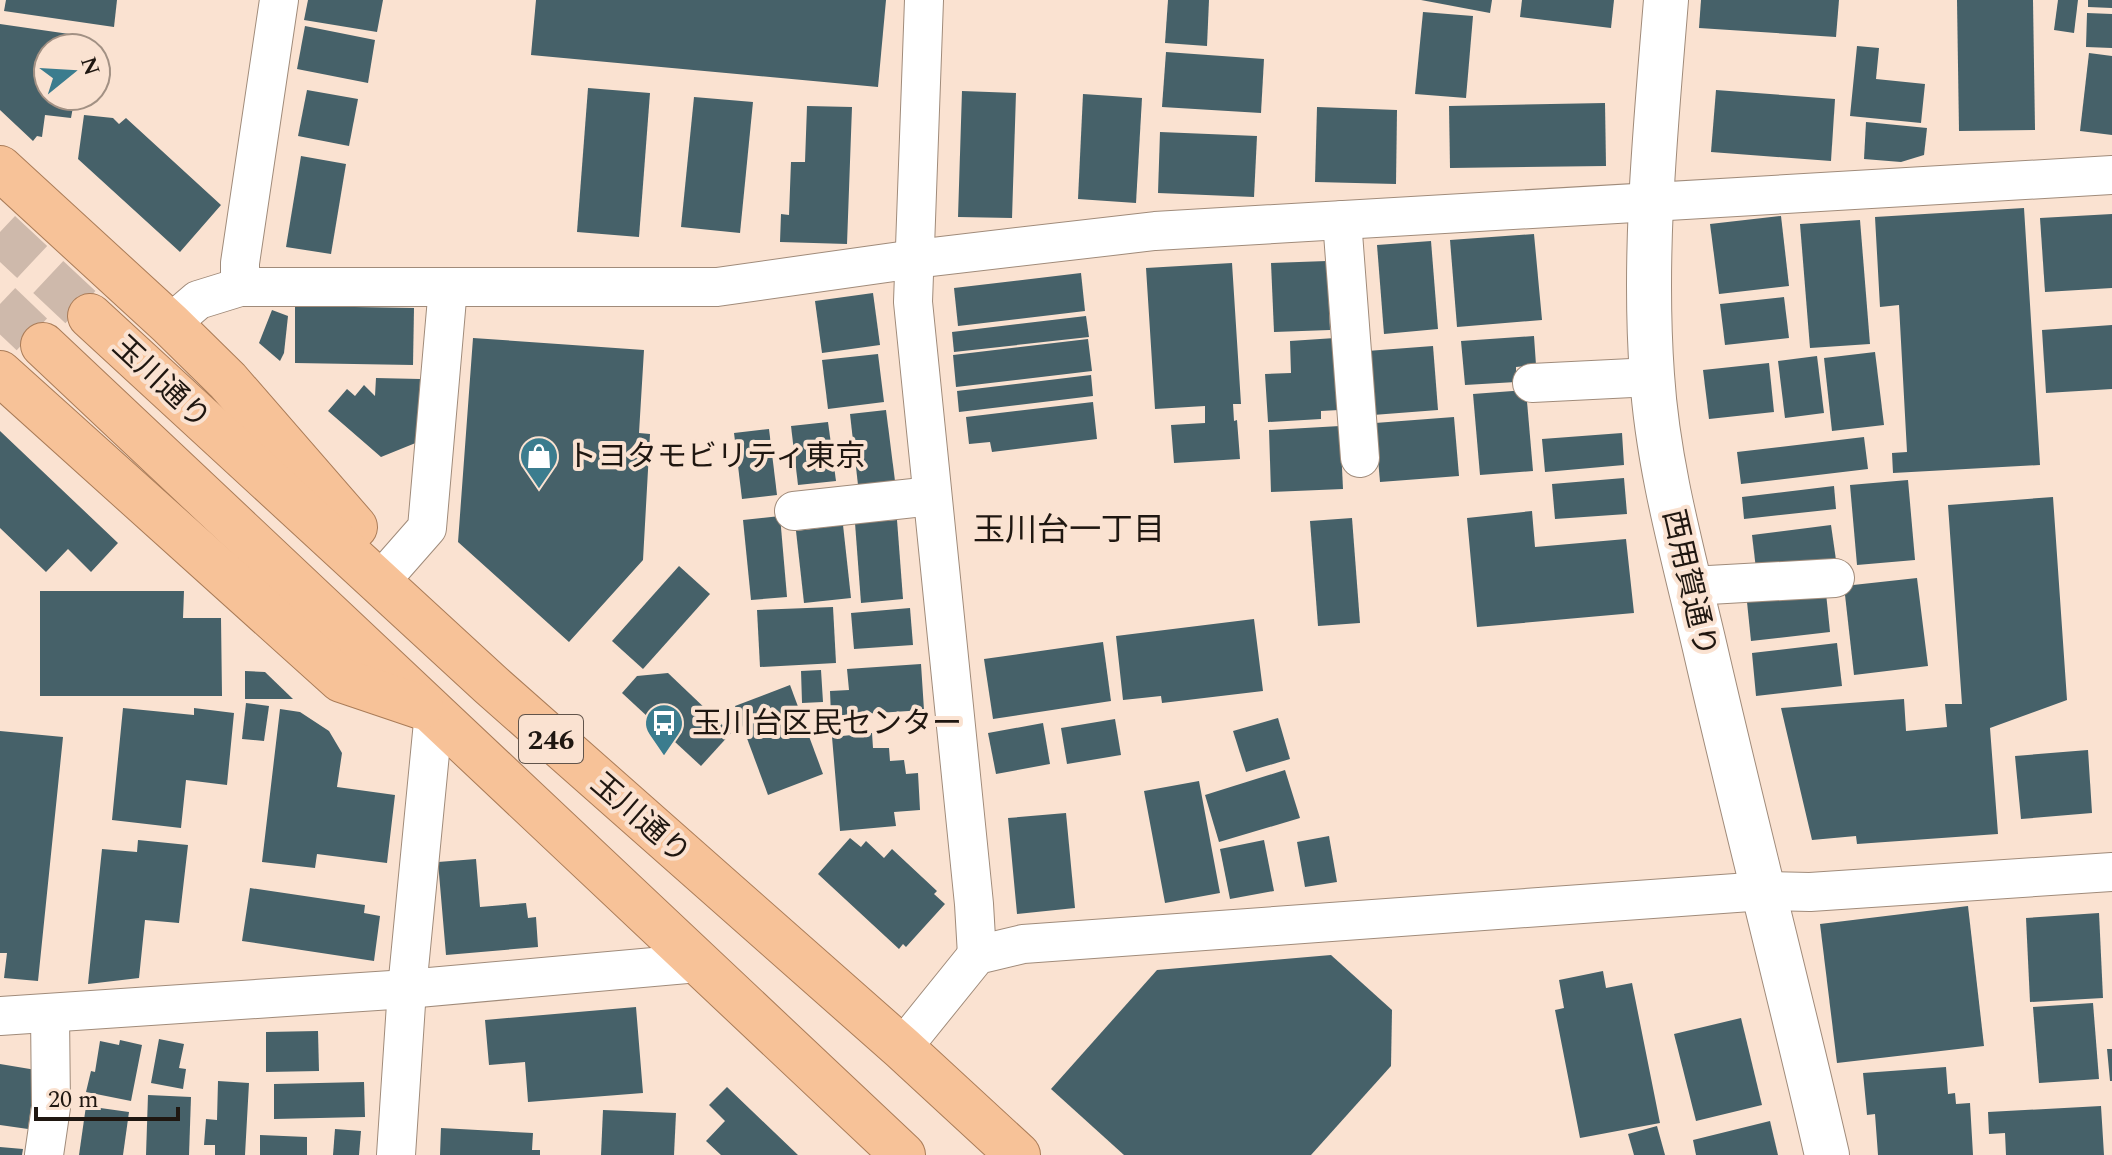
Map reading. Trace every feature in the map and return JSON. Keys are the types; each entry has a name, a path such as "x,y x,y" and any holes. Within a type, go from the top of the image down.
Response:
{"highway":[{"name":"246","path":"0,168 228,381 491,685"},
{"name":"玉川通り","path":"90,316 491,685 902,1048 1018,1155"},
{"name":"玉川通り","path":"43,345 903,1155"},
{"name":"246","path":"0,373 341,680 434,712"}],"street":[{"path":"240,287 240,263 279,0"},
{"path":"924,0 913,302 977,955"},
{"name":"西用賀通り","path":"1666,0 1650,201 1648,285 1652,377 1660,454 1827,1155"},
{"path":"170,324 198,300 240,287 717,287 915,259 1155,231 2112,175"},
{"path":"1342,220 1360,458"},
{"path":"391,569 427,528 448,287"},
{"path":"1532,383 1652,377"},
{"path":"794,511 932,496"},
{"path":"1691,586 1835,578"},
{"path":"396,1155 407,989 434,712"},
{"path":"902,1048 977,955 1023,944 1764,891 1810,892 2112,872"},
{"path":"0,1016 407,989 698,963"},
{"path":"44,1155 51,1107 50,1013"}],"building":[{"path":"6,0 117,0 114,27 4,11"},
{"path":"308,0 383,0 377,32 304,20"},
{"path":"536,0 886,0 878,87 531,55"},
{"path":"1168,0 1209,0 1207,46 1165,43"},
{"path":"1421,0 1492,0 1490,13"},
{"path":"1522,0 1614,0 1611,28 1520,17"},
{"path":"1701,0 1839,0 1836,37 1699,28"},
{"path":"1957,0 2033,0 2035,130 1959,131"},
{"path":"2058,0 2078,0 2074,33 2054,30"},
{"path":"2088,0 2112,0 2112,8 2088,7"},
{"path":"1423,12 1473,16 1466,98 1415,94"},
{"path":"2087,13 2112,14 2112,48 2086,47"},
{"path":"0,24 55,32 32,32 32,112 72,112 71,118 45,115 42,137 37,136 33,141 0,110"},
{"path":"305,26 375,40 368,83 297,69"},
{"path":"1857,46 1879,48 1876,79 1925,84 1921,123 1850,116"},
{"path":"1166,52 1264,59 1261,113 1162,107"},
{"path":"2089,53 2112,56 2112,135 2080,131"},
{"path":"588,88 650,93 639,237 577,232"},
{"path":"307,90 358,99 349,146 298,136"},
{"path":"1716,90 1835,99 1831,161 1711,152"},
{"path":"962,91 1016,93 1012,218 958,217"},
{"path":"1083,94 1142,98 1136,203 1078,199"},
{"path":"694,97 753,102 740,233 681,227"},
{"path":"1605,103 1606,166 1450,168 1449,106"},
{"path":"807,106 852,107 847,244 780,242 781,214 789,215 791,162 805,162"},
{"path":"1317,107 1397,110 1396,184 1315,182"},
{"path":"84,115 113,118 119,124 126,118 221,205 180,252 78,159"},
{"path":"1866,122 1927,128 1924,155 1901,162 1864,159"},
{"path":"1160,132 1257,136 1254,197 1158,193"},
{"path":"301,156 346,164 331,254 286,247"},
{"path":"2024,208 2040,465 1893,473 1892,453 1907,452 1899,305 1880,307 1875,217"},
{"path":"2112,214 2112,288 2045,292 2040,218"},
{"path":"1781,216 1789,286 1719,294 1710,224"},
{"path":"1860,220 1870,344 1810,348 1800,224"},
{"path":"1534,234 1542,320 1457,327 1450,240"},
{"path":"1431,241 1438,329 1384,334 1377,245"},
{"path":"1327,261 1330,330 1274,332 1271,263"},
{"path":"1232,263 1241,404 1233,404 1240,459 1174,463 1171,425 1205,423 1205,406 1155,409 1146,268"},
{"path":"1081,273 1085,311 958,326 954,288"},
{"path":"873,293 880,345 822,353 815,301"},
{"path":"1784,297 1789,338 1725,345 1720,304"},
{"path":"295,306 414,308 413,365 295,363"},
{"path":"272,310 288,316 284,353 280,361 259,343"},
{"path":"1086,316 1089,337 954,352 952,332"},
{"path":"2112,325 2112,389 2046,393 2042,330"},
{"path":"1534,336 1536,365 1516,367 1516,382 1465,385 1461,341"},
{"path":"473,338 644,350 639,433 650,434 643,560 569,642 458,542"},
{"path":"1335,338 1339,410 1321,411 1321,419 1268,422 1265,374 1291,373 1290,341"},
{"path":"1088,339 1092,371 956,387 953,355"},
{"path":"1433,346 1438,410 1373,415 1367,351"},
{"path":"1875,352 1884,425 1832,431 1824,358"},
{"path":"878,354 884,402 828,409 822,360"},
{"path":"1817,356 1824,413 1785,418 1778,361"},
{"path":"1769,363 1774,412 1709,419 1703,370"},
{"path":"1091,375 1093,396 959,412 957,391"},
{"path":"376,378 420,379 418,442 381,457 328,411 347,389 355,396 364,385 375,396"},
{"path":"1526,390 1533,471 1480,475 1473,394"},
{"path":"1093,402 1097,439 992,452 990,442 969,444 966,417"},
{"path":"886,410 895,481 858,485 850,414"},
{"path":"1454,417 1459,476 1380,482 1375,423"},
{"path":"828,422 836,481 798,485 791,426"},
{"path":"1340,426 1343,489 1271,492 1269,430"},
{"path":"769,429 777,495 742,499 734,433"},
{"path":"0,431 118,543 91,572 68,549 46,572 0,528"},
{"path":"1622,433 1624,465 1545,472 1542,439"},
{"path":"1864,437 1868,469 1741,484 1737,452"},
{"path":"1624,478 1627,514 1555,519 1552,484"},
{"path":"1908,480 1915,560 1857,565 1850,485"},
{"path":"1834,486 1836,509 1744,519 1742,497"},
{"path":"2053,497 2067,700 1990,728 1998,834 1857,844 1856,836 1812,840 1781,708 1904,699 1906,731 1947,727 1945,704 1962,704 1948,505"},
{"path":"1532,511 1535,547 1626,539 1634,613 1477,627 1467,518"},
{"path":"780,516 787,597 751,600 743,520"},
{"path":"1352,518 1360,623 1318,626 1310,521"},
{"path":"897,520 903,599 861,603 855,523"},
{"path":"843,525 851,598 804,603 796,531"},
{"path":"1831,525 1836,560 1756,569 1752,535"},
{"path":"679,566 710,594 643,669 612,641"},
{"path":"1917,578 1928,666 1854,675 1844,586"},
{"path":"40,591 184,591 183,618 221,618 222,696 40,696"},
{"path":"1826,593 1830,632 1751,641 1747,602"},
{"path":"833,607 836,663 760,667 757,610"},
{"path":"910,608 913,645 854,649 851,613"},
{"path":"1254,619 1263,691 1162,703 1161,696 1123,700 1116,636"},
{"path":"1103,642 1111,701 993,719 984,659"},
{"path":"1837,643 1842,686 1756,696 1752,653"},
{"path":"921,664 924,710 831,716 830,691 849,690 847,669"},
{"path":"821,670 823,702 802,703 801,671"},
{"path":"245,671 265,672 293,699 245,699"},
{"path":"668,673 731,733 701,766 622,693 637,676"},
{"path":"790,685 823,774 768,795 735,706"},
{"path":"246,703 269,706 264,741 242,739"},
{"path":"123,708 194,715 194,708 234,713 227,785 186,780 181,828 112,820"},
{"path":"280,709 300,712 329,731 342,753 337,787 395,795 387,863 317,854 315,868 262,862"},
{"path":"1278,718 1290,759 1246,772 1233,731"},
{"path":"1115,719 1121,755 1067,764 1061,728"},
{"path":"1043,723 1050,764 996,774 988,733"},
{"path":"0,731 63,737 38,981 4,978 7,953 0,953"},
{"path":"872,733 873,748 889,748 890,761 904,760 906,774 918,773 920,810 894,812 896,826 840,831 832,737"},
{"path":"2088,750 2092,813 2021,819 2015,756"},
{"path":"1285,770 1300,818 1219,842 1205,795"},
{"path":"1199,781 1220,893 1165,903 1144,791"},
{"path":"1066,813 1075,908 1017,914 1008,818"},
{"path":"1329,836 1337,882 1305,887 1297,842"},
{"path":"850,838 861,847 866,841 884,858 892,849 937,891 934,894 945,904 906,947 903,944 899,949 818,874"},
{"path":"138,840 188,845 179,923 145,920 139,978 88,984 102,849 137,852"},
{"path":"1264,840 1274,891 1230,899 1220,849"},
{"path":"476,859 480,907 526,903 528,918 536,917 538,947 446,955 438,862"},
{"path":"250,888 365,905 364,913 380,916 374,961 242,941"},
{"path":"1968,906 1984,1046 1837,1063 1820,924"},
{"path":"2099,913 2103,998 2030,1002 2026,918"},
{"path":"1331,955 1392,1010 1391,1066 1311,1155 1124,1155 1051,1089 1157,970"},
{"path":"1603,971 1606,988 1632,983 1660,1123 1580,1138 1555,1010 1564,1008 1559,980"},
{"path":"2093,1003 2099,1079 2039,1083 2033,1007"},
{"path":"636,1007 643,1093 528,1102 525,1062 489,1065 485,1020"},
{"path":"1741,1018 1762,1105 1696,1121 1674,1034"},
{"path":"318,1031 319,1071 266,1072 266,1032"},
{"path":"159,1039 184,1044 179,1068 186,1069 183,1089 151,1083"},
{"path":"120,1040 142,1045 131,1101 86,1092 91,1071 95,1072 100,1041 119,1045"},
{"path":"2107,1049 2112,1049 2112,1081 2110,1081"},
{"path":"0,1064 36,1070 28,1129 0,1125"},
{"path":"1946,1067 1948,1094 1955,1093 1956,1104 1970,1103 1973,1155 1878,1155 1875,1114 1867,1115 1863,1073"},
{"path":"218,1081 249,1083 245,1155 215,1155 215,1145 204,1145 206,1119 217,1120"},
{"path":"364,1082 365,1117 274,1119 274,1084"},
{"path":"727,1087 798,1155 721,1155 706,1141 725,1121 709,1105"},
{"path":"148,1095 191,1097 189,1155 146,1155"},
{"path":"86,1106 129,1112 123,1155 79,1155"},
{"path":"2101,1106 2104,1155 2006,1155 2005,1133 1989,1134 1988,1112"},
{"path":"603,1110 676,1113 674,1155 601,1155"},
{"path":"1770,1121 1778,1155 1696,1155 1693,1140"},
{"path":"1657,1126 1665,1155 1634,1155 1628,1134"},
{"path":"441,1128 533,1133 532,1150 540,1150 540,1155 440,1155"},
{"path":"335,1129 361,1131 359,1155 333,1155"},
{"path":"260,1135 307,1137 307,1155 260,1155"},
{"path":"0,1147 23,1149 22,1155 0,1155"}],"tunnel":[{"path":"0,232 90,316"},
{"path":"0,304 43,345"}],"place":[{"name":"トヨタモビリティ東京","path":"539,490"},
{"name":"玉川台区民センター","path":"664,757"}],"district":[{"name":"玉川台一丁目","path":"1069,529"}]}
